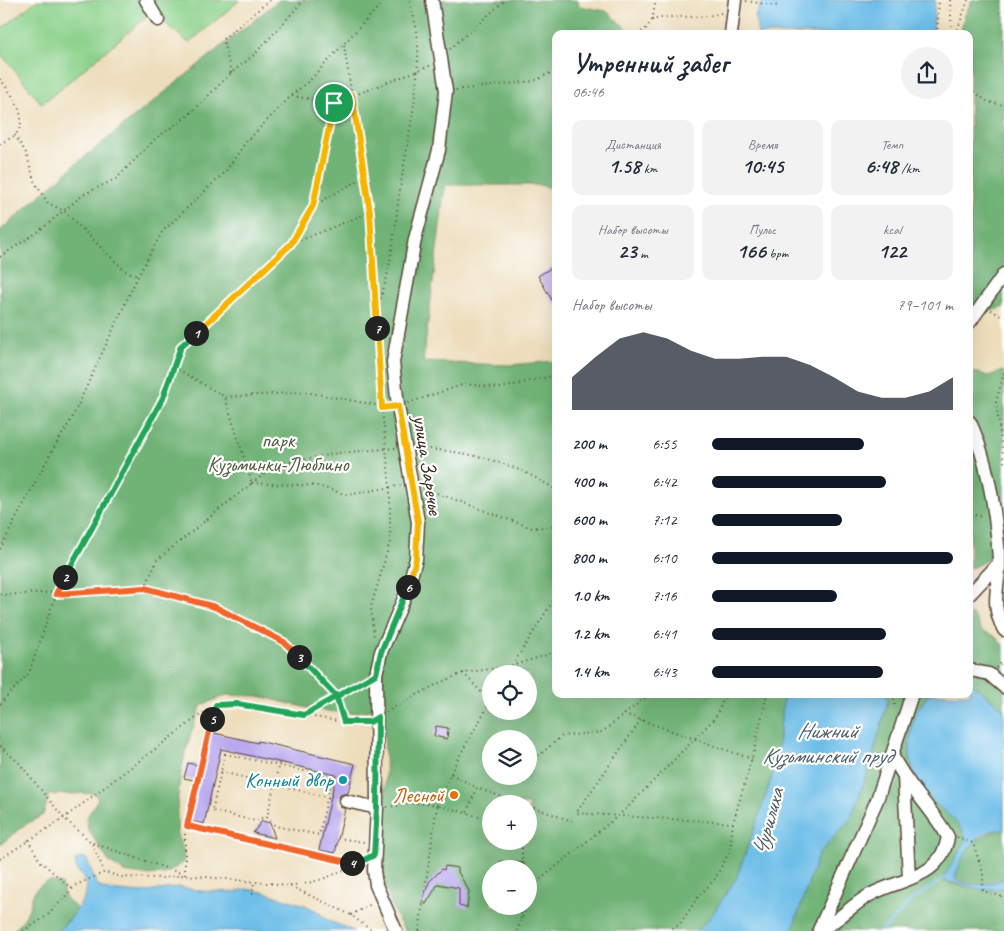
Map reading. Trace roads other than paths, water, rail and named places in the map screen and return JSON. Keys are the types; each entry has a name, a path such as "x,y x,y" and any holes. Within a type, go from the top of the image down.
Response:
{"street":[{"path":"146,0 158,20"},
{"name":"улица Заречье","path":"396,931 376,885 374,849 377,808 378,717 376,674 381,652 406,594 416,559 418,522 398,406 393,362 415,239 439,150 446,91 432,0"},
{"path":"731,30 734,5"},
{"path":"973,318 1004,274"},
{"path":"973,429 978,440 996,519 1001,561 995,588 997,617 1004,630"},
{"path":"973,591 1001,561"},
{"path":"973,671 989,674 1004,686"},
{"path":"820,930 877,800 911,698"},
{"path":"820,930 872,893 926,872 941,859 948,837 936,816 904,776 892,755"},
{"path":"904,776 909,879"},
{"path":"346,801 377,808"}],"water":[{"path":"762,0 935,0 933,30 757,30 755,17"},
{"path":"973,684 1004,710 1004,831 995,830 979,838 966,853 955,879 967,884 979,885 1004,879 1004,888 983,890 942,880 966,841 959,825 925,792 913,769 910,751 911,727 921,705 927,698 973,698"},
{"name":"Нижний Кузьминский пруд","path":"784,698 887,698 871,762 851,818 818,855 792,931 696,931 709,919 736,879 776,764"},
{"path":"82,857 86,858 98,886 107,890 141,893 178,887 202,891 235,892 246,889 263,892 305,905 320,913 327,920 354,931 57,931 76,912 85,895 87,888 82,875 77,871 75,861"}],"waterway":[{"path":"882,931 913,899 942,880"}],"place":[{"name":"Конный двор","path":"343,780"},
{"name":"Лесной","path":"454,795"}],"park label":[{"name":"парк Кузьминки-Люблино","path":"278,452"}],"water label":[{"name":"Чурилиха","path":"767,822"}]}
